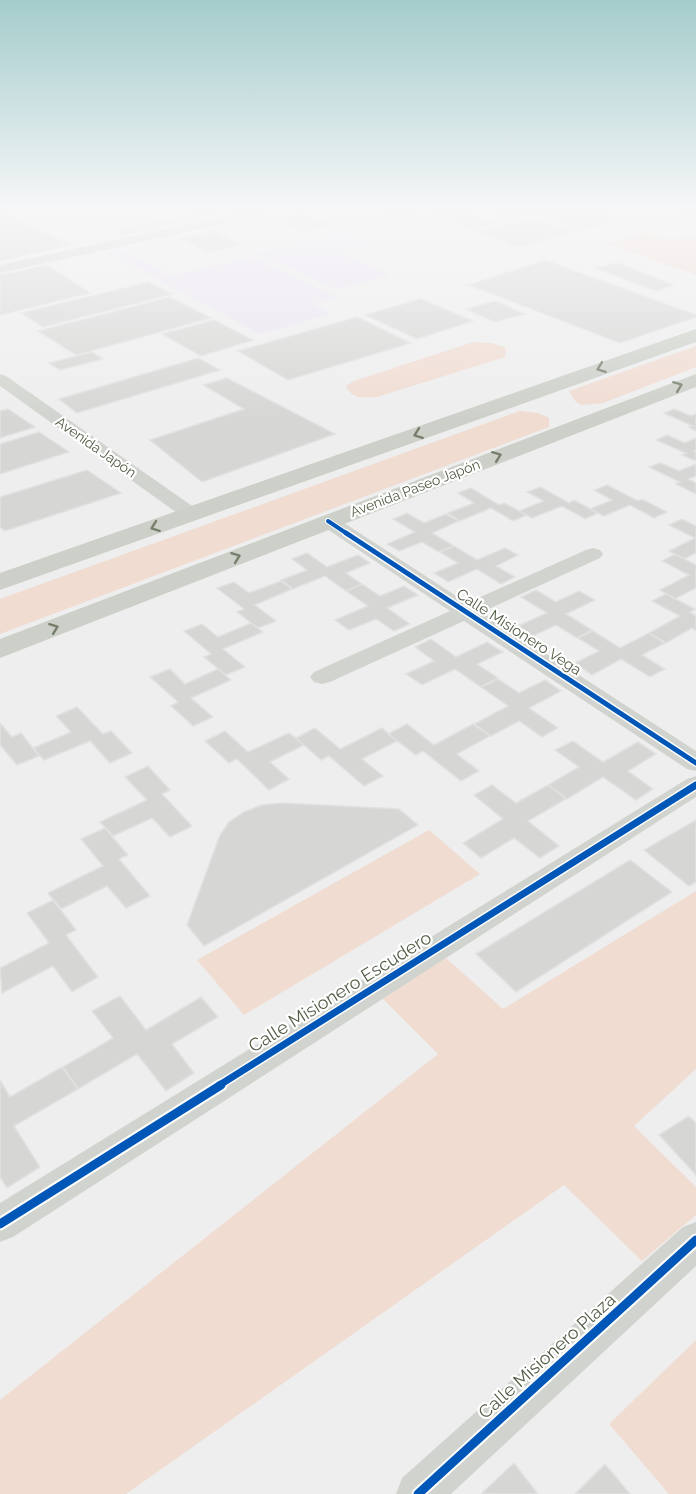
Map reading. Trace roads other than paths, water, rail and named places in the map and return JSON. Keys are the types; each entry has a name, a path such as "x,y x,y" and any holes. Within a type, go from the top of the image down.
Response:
{"main road":[{"path":"0,582 696,335"},
{"name":"Avenida Paseo Japón","path":"0,649 696,380"},
{"path":"528,394 587,422"}],"street":[{"name":"Avenida Japón","path":"0,379 191,514"},
{"name":"Calle Misionero Vega","path":"328,521 696,763"},
{"path":"322,677 593,554"},
{"name":"Calle Misionero Escudero","path":"0,1224 696,785"},
{"name":"Calle Misionero Plaza","path":"418,1494 696,1240"}]}
